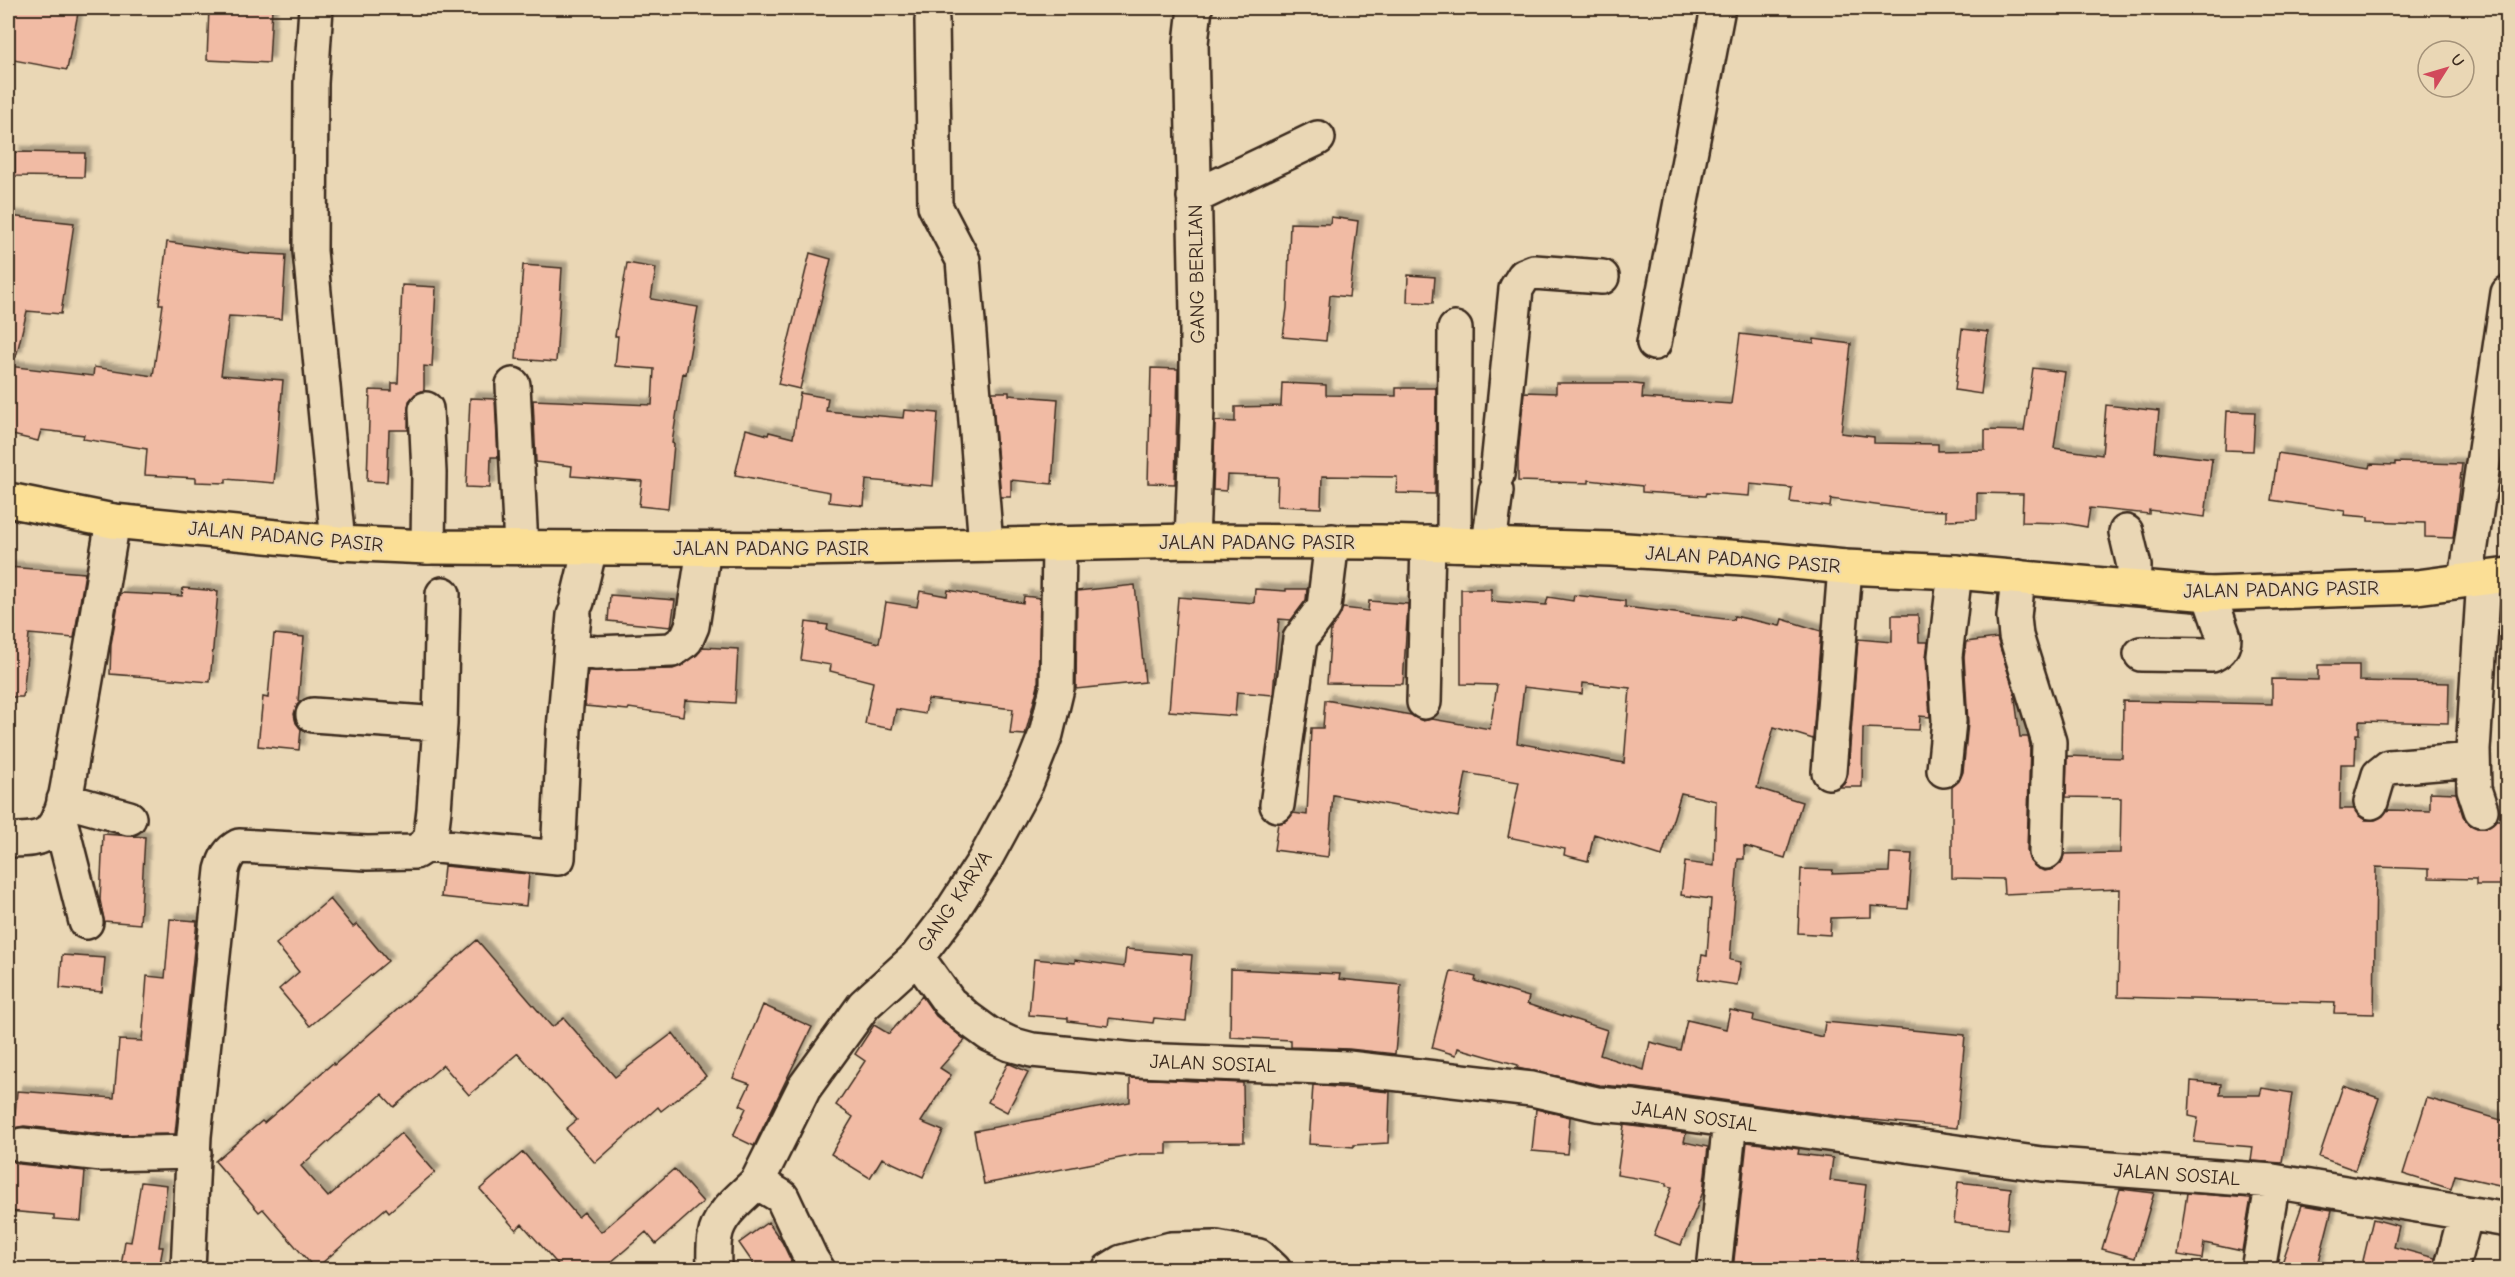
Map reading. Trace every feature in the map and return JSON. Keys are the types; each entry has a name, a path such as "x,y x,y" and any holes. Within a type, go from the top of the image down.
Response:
{"highway":[{"name":"JALAN PADANG PASIR","path":"8,500 113,520 338,543 438,547 798,549 1192,541 1332,541 1489,545 1611,549 1845,567 1955,572 2209,594 2417,587 2486,578"}],"street":[{"path":"316,8 311,83 310,251 338,543"},
{"name":"GANG BERLIAN","path":"1192,541 1197,410 1191,43 1195,8"},
{"path":"1654,343 1718,8"},
{"path":"932,20 935,206 963,260 986,545"},
{"path":"1194,198 1318,138"},
{"path":"1489,545 1516,290 1524,276 1534,272 1602,277"},
{"path":"2481,810 2474,789 2473,760 2508,293"},
{"path":"1424,702 1441,544 1455,329"},
{"path":"513,385 521,547"},
{"path":"188,1269 194,1152 222,870 229,854 239,846 367,853 415,852 426,845 431,835 440,724 443,587 429,473 426,410"},
{"path":"8,840 35,838 51,831 61,808 113,520"},
{"path":"2126,532 2134,567 2133,587"},
{"path":"1277,805 1300,639 1324,607 1332,541"},
{"name":"GANG KARYA","path":"714,1269 714,1238 717,1226 757,1182 798,1097 846,1027 881,987 917,957 950,914 984,861 1026,784 1040,754 1057,688 1059,543"},
{"path":"426,845 558,858 564,729 571,649 576,608 590,548"},
{"path":"571,649 596,654 672,650 686,640 692,626 704,549"},
{"path":"1818,769 1820,708 1834,708 1845,567"},
{"path":"1944,770 1949,721 1946,639 1955,572"},
{"path":"2018,577 2014,617 2016,636 2049,742 2046,852"},
{"path":"2141,654 2212,656 2220,651 2224,644 2224,637 2209,594"},
{"path":"313,715 440,724"},
{"path":"2371,802 2379,775 2389,766 2473,760"},
{"path":"61,808 129,818"},
{"path":"61,808 86,922"},
{"name":"JALAN SOSIAL","path":"917,957 949,1002 967,1018 989,1034 1010,1044 1032,1050 1137,1060 1348,1068 1532,1089 1597,1104 1730,1120 2042,1164 2273,1181 2508,1220"},
{"path":"1714,1269 1730,1120"},
{"path":"21,1145 102,1154 194,1152"},
{"path":"2258,1269 2273,1181"},
{"path":"757,1182 782,1197 818,1269"},
{"path":"2451,1269 2466,1212"},
{"path":"1109,1269 1122,1262 1171,1248 1216,1248 1259,1256 1274,1269"}],"building":[{"path":"14,8 79,8 67,70 8,59 8,41"},
{"path":"209,8 272,8 269,63 207,60"},
{"path":"15,152 85,153 84,177 15,176"},
{"path":"8,216 74,223 61,314 27,311 16,357 8,356"},
{"path":"1331,217 1358,221 1349,297 1330,295 1326,341 1283,337 1287,308 1290,223 1330,224"},
{"path":"167,242 245,253 286,255 282,319 229,316 221,375 283,380 274,483 226,479 226,483 196,482 196,478 145,475 147,449 83,439 84,435 41,430 38,441 8,434 8,366 93,376 94,367 153,376 163,304 159,304"},
{"path":"810,253 831,259 800,389 778,384"},
{"path":"627,263 656,268 651,299 698,307 686,374 683,373 672,443 674,444 668,509 639,506 642,481 571,476 572,466 536,462 533,400 652,405 654,369 615,366 618,336 615,336"},
{"path":"523,265 562,268 556,362 516,359"},
{"path":"1408,275 1435,277 1433,303 1407,302"},
{"path":"402,285 436,287 432,367 424,366 424,390 415,394 409,401 408,430 389,430 387,482 367,481 370,390 392,391 392,383 398,383"},
{"path":"1962,329 1988,332 1981,394 1955,390"},
{"path":"1740,334 1814,343 1814,339 1851,344 1841,433 1874,437 1874,443 1938,444 1938,451 1985,450 1985,430 2024,431 2033,368 2065,372 2054,448 2102,455 2106,405 2159,411 2155,452 2212,459 2205,517 2149,510 2149,514 2090,508 2087,527 2065,523 2022,522 2023,494 1977,493 1977,519 1946,520 1946,511 1913,510 1831,499 1830,507 1790,502 1792,488 1750,484 1749,496 1706,493 1705,496 1642,492 1642,486 1589,480 1589,483 1518,481 1524,392 1556,393 1556,383 1626,383 1643,385 1642,398 1731,404"},
{"path":"1151,368 1178,369 1175,484 1148,483"},
{"path":"1282,383 1326,385 1326,395 1396,396 1396,388 1436,388 1435,494 1396,493 1397,477 1322,476 1321,508 1277,506 1278,477 1227,475 1226,491 1213,490 1215,421 1235,422 1235,407 1281,406"},
{"path":"992,392 1058,399 1052,484 1011,480 1011,497 1001,497"},
{"path":"800,393 828,398 826,411 903,418 904,410 938,413 933,486 866,480 864,506 829,502 830,492 735,475 746,429 793,438"},
{"path":"470,398 495,399 498,457 491,457 490,488 466,487"},
{"path":"2227,411 2255,412 2253,451 2225,450"},
{"path":"2278,453 2370,468 2371,464 2395,465 2395,462 2462,464 2453,538 2425,537 2425,523 2368,521 2368,517 2344,515 2345,511 2271,500"},
{"path":"8,567 85,573 74,638 29,634 23,697 8,697"},
{"path":"1135,585 1145,682 1076,689 1077,591"},
{"path":"183,588 218,591 210,682 110,674 111,644 120,593 182,596"},
{"path":"1255,589 1286,591 1286,589 1307,589 1306,600 1291,620 1279,619 1273,695 1237,692 1235,716 1169,711 1178,597 1254,603"},
{"path":"1461,589 1491,589 1491,601 1546,605 1548,597 1573,601 1574,595 1625,601 1625,607 1733,620 1734,616 1780,626 1782,619 1821,631 1813,739 1774,727 1757,788 1802,802 1785,858 1744,846 1744,859 1738,859 1730,960 1741,962 1737,985 1698,979 1702,955 1707,956 1711,899 1681,895 1685,862 1714,866 1716,801 1681,793 1662,856 1594,834 1588,861 1564,855 1565,849 1508,837 1519,782 1466,773 1458,817 1333,795 1328,857 1274,850 1278,823 1285,822 1293,813 1307,815 1311,728 1323,728 1325,700 1411,715 1423,721 1432,719 1490,729 1497,685 1461,684","holes":["1583,683 1630,688 1624,763 1517,743 1524,687 1582,694"]},
{"path":"948,590 1023,603 1024,596 1040,598 1038,686 1025,735 1010,734 1013,709 928,699 925,714 896,709 892,729 865,724 873,682 830,671 831,665 801,660 806,622 828,625 827,630 879,643 886,602 917,607 920,591 947,596"},
{"path":"610,595 675,600 671,627 608,621"},
{"path":"1369,601 1408,604 1403,684 1327,683 1331,629 1343,608 1368,611"},
{"path":"1892,615 1918,615 1919,642 1928,642 1926,657 1930,717 1920,716 1919,730 1863,728 1862,787 1839,787 1845,782 1848,773 1858,639 1892,642"},
{"path":"274,634 304,637 298,701 301,701 294,714 296,723 301,729 299,750 258,746 263,697 268,698"},
{"path":"1997,638 2014,691 2020,737 2028,737 2030,745 2027,851 2030,861 2037,868 2045,871 2054,869 2062,862 2064,854 2120,853 2121,798 2066,797 2067,756 2122,758 2123,701 2272,704 2272,679 2318,680 2318,665 2359,665 2359,681 2449,683 2448,723 2359,721 2355,764 2341,764 2340,809 2354,809 2365,820 2375,820 2383,816 2387,810 2430,811 2430,792 2456,793 2463,816 2469,824 2477,828 2486,828 2496,820 2508,820 2508,885 2476,885 2476,879 2429,878 2429,869 2376,867 2374,1014 2334,1013 2335,1003 2118,997 2120,889 2004,894 2003,879 1952,878 1952,787 1959,781 1963,772 1968,723 1964,657 1966,642"},
{"path":"703,647 738,649 735,703 685,700 683,716 629,708 628,710 585,706 588,671 673,669 697,655"},
{"path":"103,834 145,837 140,924 104,921 100,900"},
{"path":"1890,853 1912,854 1908,909 1871,906 1871,917 1831,918 1830,935 1798,933 1801,869 1833,870 1832,874 1889,872"},
{"path":"444,866 529,874 526,906 441,897"},
{"path":"330,899 353,927 357,924 388,961 310,1026 279,989 299,972 276,944"},
{"path":"170,919 197,921 175,1134 112,1135 24,1126 14,1128 17,1091 114,1098 119,1040 142,1041 147,976 165,978"},
{"path":"477,940 552,1027 564,1018 615,1077 673,1033 706,1076 661,1111 658,1107 595,1163 566,1129 577,1120 518,1053 469,1095 443,1065 394,1107 382,1094 301,1166 328,1197 401,1133 435,1172 389,1212 386,1208 315,1269 263,1209 259,1212 215,1161 262,1121 264,1123 333,1063 334,1065"},
{"path":"1126,949 1192,955 1186,1021 1154,1018 1153,1023 1109,1018 1108,1026 1068,1021 1068,1018 1029,1015 1034,959 1075,963 1075,960 1124,967"},
{"path":"62,955 105,958 102,992 60,988"},
{"path":"1231,969 1340,974 1339,979 1401,985 1395,1054 1349,1049 1291,1047 1291,1040 1230,1037"},
{"path":"1451,971 1476,977 1475,981 1529,997 1527,1004 1607,1030 1600,1055 1644,1070 1650,1042 1680,1050 1687,1020 1726,1029 1730,1010 1754,1015 1753,1021 1823,1037 1825,1022 1965,1035 1957,1128 1851,1118 1637,1088 1600,1085 1517,1068 1518,1065 1458,1048 1456,1055 1432,1048"},
{"path":"922,996 936,1016 965,1040 940,1068 951,1075 921,1122 943,1131 923,1177 882,1158 870,1178 831,1154 853,1117 836,1105 865,1061 855,1054 874,1025 889,1034"},
{"path":"763,1005 812,1027 754,1146 733,1136 746,1108 740,1105 750,1084 733,1078"},
{"path":"1008,1063 1028,1072 1007,1112 988,1102"},
{"path":"1130,1078 1243,1083 1244,1142 1167,1143 1167,1154 1141,1154 984,1184 974,1131 1130,1102"},
{"path":"2191,1081 2221,1084 2220,1095 2260,1095 2262,1088 2292,1093 2282,1163 2251,1161 2253,1147 2194,1142 2198,1118 2189,1116"},
{"path":"1313,1085 1390,1092 1388,1143 1354,1145 1354,1147 1309,1144"},
{"path":"2343,1086 2379,1098 2355,1170 2319,1157"},
{"path":"2427,1098 2508,1122 2508,1187 2455,1175 2451,1189 2403,1174"},
{"path":"1536,1109 1570,1117 1567,1154 1532,1151"},
{"path":"1624,1125 1686,1133 1684,1142 1708,1147 1703,1192 1681,1245 1654,1235 1672,1187 1666,1186 1667,1183 1617,1175"},
{"path":"1747,1142 1799,1149 1798,1154 1833,1158 1830,1180 1866,1185 1856,1269 1733,1269"},
{"path":"523,1152 578,1217 584,1212 601,1232 674,1169 703,1202 656,1244 646,1232 603,1269 562,1269 522,1224 516,1230 480,1189"},
{"path":"8,1156 20,1164 85,1171 81,1221 54,1219 54,1215 8,1211"},
{"path":"141,1182 167,1185 159,1247 163,1247 159,1269 121,1266 125,1241 131,1242"},
{"path":"1958,1182 2011,1188 2007,1229 1954,1223"},
{"path":"2120,1189 2154,1193 2135,1258 2102,1249"},
{"path":"2187,1193 2251,1198 2242,1251 2204,1243 2202,1259 2178,1255"},
{"path":"2302,1205 2332,1210 2317,1269 2280,1269"},
{"path":"2373,1219 2399,1226 2394,1247 2435,1258 2433,1269 2361,1269"},
{"path":"768,1222 782,1242 795,1269 757,1269 739,1243"}]}
